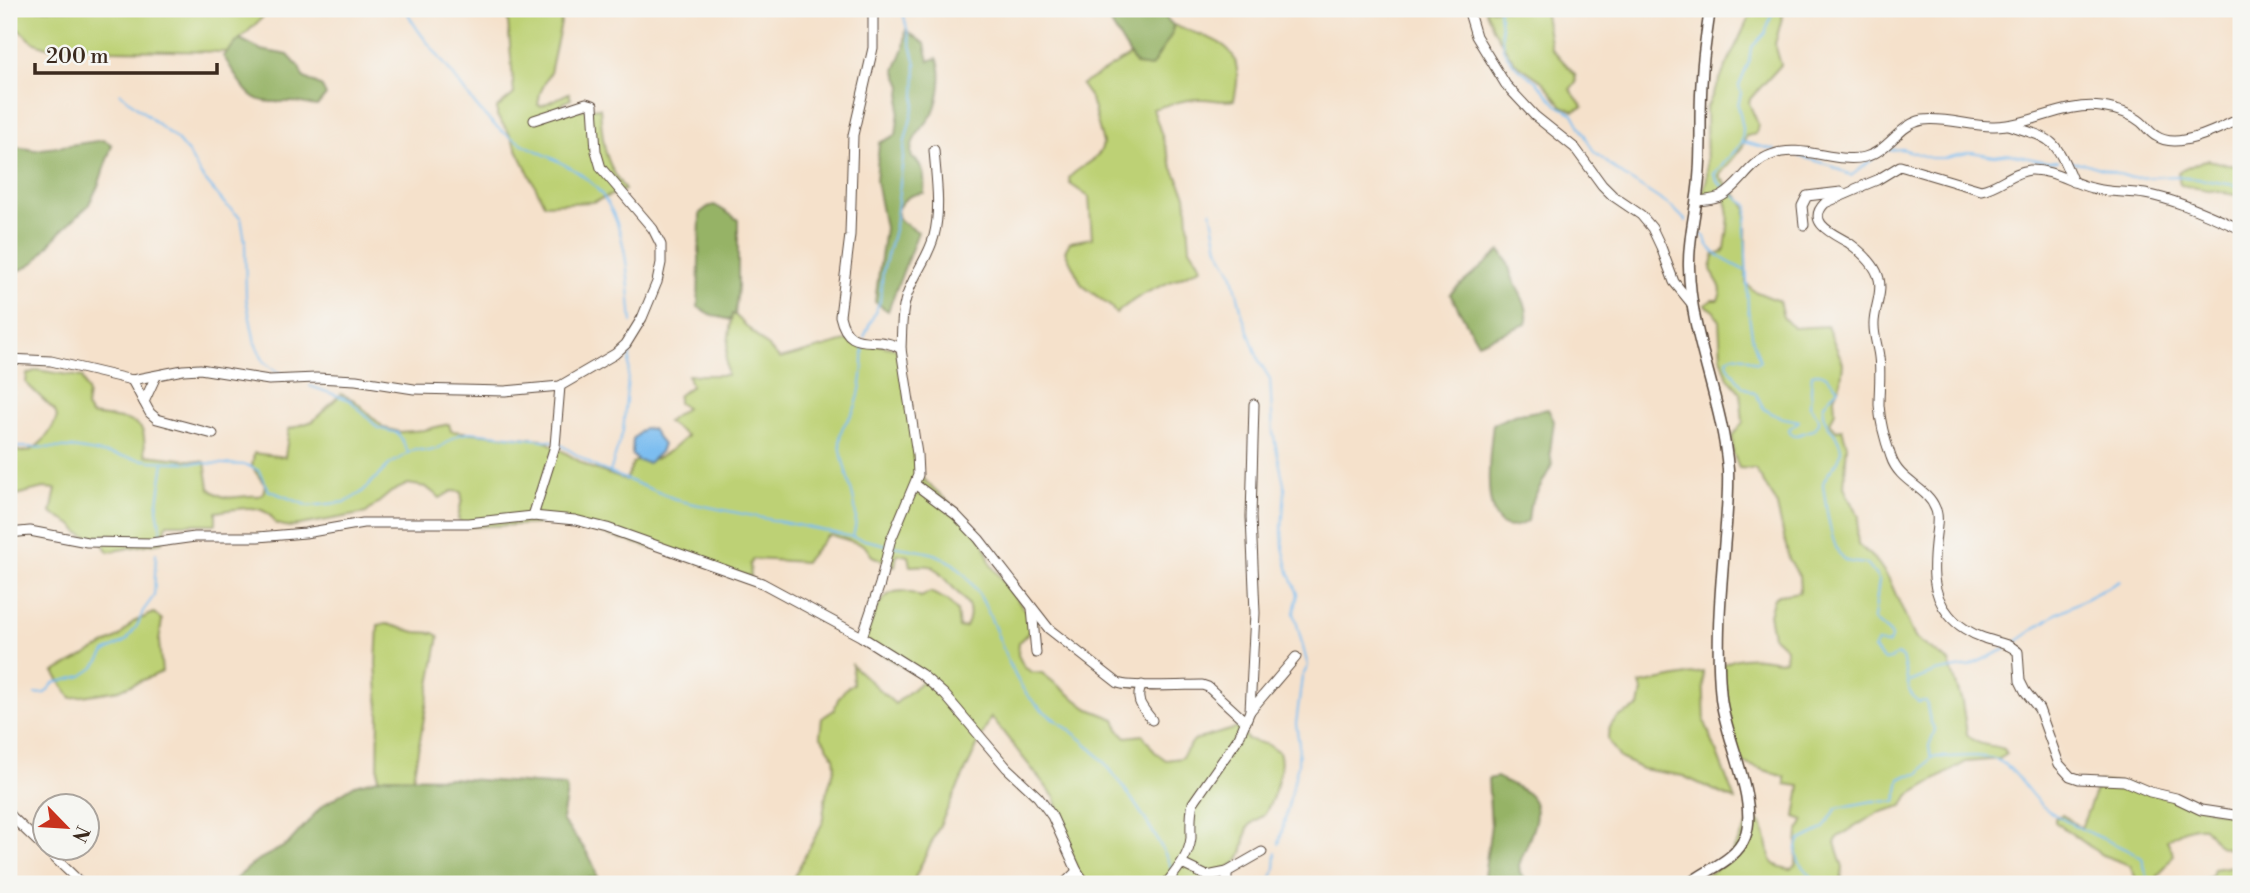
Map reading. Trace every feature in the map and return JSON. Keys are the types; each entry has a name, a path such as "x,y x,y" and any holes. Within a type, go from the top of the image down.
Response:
{"main road":[{"path":"1689,884 1728,859 1737,850 1745,837 1748,820 1745,792 1724,720 1721,698 1719,658 1727,468 1714,390 1692,304 1689,268 1701,156 1702,77 1710,9"}],"street":[{"path":"873,9 873,48 853,135 850,234 841,316 843,326 852,338 859,341 886,341 901,349"},
{"path":"1468,9 1476,36 1506,85 1535,116 1575,148 1613,196 1641,215 1652,228 1674,282 1692,304"},
{"path":"9,359 51,360 132,380 200,369 269,380 356,380 414,390 505,391 560,386 615,354 630,338 642,318 657,282 662,263 661,245 653,229 601,168 596,151 593,105 586,103 534,120"},
{"path":"1697,201 1714,199 1732,188 1757,162 1772,154 1788,151 1836,157 1864,157 1876,153 1911,124 1922,120 1993,126 2082,107 2099,107 2130,115 2142,122 2153,135 2174,141 2203,136 2241,118"},
{"path":"2007,124 2035,132 2056,146 2073,182"},
{"path":"862,637 890,546 915,485 919,466 901,349 907,292 929,253 935,233 937,205 934,150"},
{"path":"2241,229 2165,199 2144,194 2098,190 2049,172 2019,172 1989,189 1981,190 1900,166 1825,203 1818,218 1823,228 1860,253 1879,278 1874,324 1880,357 1881,419 1892,460 1899,472 1929,498 1936,508 1933,573 1941,604 1950,617 1980,637 2018,652 2020,681 2039,709 2059,764 2070,776 2079,779 2124,781 2150,792 2176,798 2201,810 2241,816"},
{"path":"1804,225 1802,206 1807,196 1860,188"},
{"path":"144,402 156,376"},
{"path":"132,380 150,413 158,419 214,434"},
{"path":"533,516 556,442 560,386"},
{"path":"1254,404 1251,517 1255,613 1250,711 1216,772 1193,803 1190,816 1191,840 1175,874 1207,876 1227,872 1262,852"},
{"path":"915,485 956,515 979,539 1049,629 1118,683 1129,687 1142,684 1202,685 1208,687 1246,722"},
{"path":"9,533 30,531 96,543 151,543 195,537 258,537 305,533 363,523 468,523 533,516 575,520 607,528 762,583 862,637 921,674 945,695 1007,768 1038,797 1052,816 1077,871 1086,884"},
{"path":"1032,608 1036,653"},
{"path":"1250,711 1296,657"},
{"path":"1142,684 1137,698 1152,720"},
{"path":"9,814 82,884"},
{"path":"1065,884 1077,871"},
{"path":"1227,872 1227,884"}],"green space":[{"path":"9,9 271,9 227,52 112,50 85,45 50,48 35,43 9,22"},
{"path":"507,9 564,9 550,73 540,93 538,105 569,93 571,99 559,108 564,111 600,108 605,151 625,190 593,202 544,204 509,133 497,116 497,108 514,94"},
{"path":"1102,9 1166,9 1167,19 1173,25 1172,34 1151,67 1136,65"},
{"path":"1485,9 1544,9 1551,48 1575,74 1576,83 1570,89 1583,107 1574,111 1562,106 1543,82 1514,62 1494,30"},
{"path":"1753,9 1778,9 1783,14 1775,44 1781,65 1749,103 1758,124 1756,134 1746,136 1743,146 1719,176 1746,208 1746,283 1754,291 1779,301 1783,317 1793,328 1827,326 1843,363 1841,381 1834,397 1835,412 1830,423 1836,430 1842,429 1847,445 1844,486 1859,516 1858,544 1878,563 1889,579 1915,638 1949,662 1962,702 1967,734 1979,743 2004,749 2007,754 1999,759 1966,762 1908,796 1903,806 1878,813 1838,837 1835,843 1843,867 1841,884 1692,884 1726,863 1751,819 1760,822 1765,831 1771,860 1782,867 1792,869 1796,864 1798,832 1804,820 1795,817 1800,786 1785,784 1785,777 1740,762 1730,731 1721,666 1743,658 1785,660 1786,648 1773,636 1769,614 1774,598 1800,592 1799,576 1789,559 1776,502 1755,469 1739,468 1733,453 1732,436 1743,422 1740,392 1728,378 1721,357 1719,321 1713,310 1705,305 1712,300 1718,300 1720,295 1720,287 1711,269 1714,255 1725,249 1729,219 1727,205 1721,193 1711,197 1702,196 1707,178 1706,109"},
{"path":"1173,25 1226,47 1237,66 1234,100 1193,99 1153,109 1172,166 1186,195 1190,248 1202,267 1136,299 1116,314 1082,285 1065,251 1070,242 1092,238 1089,197 1070,184 1069,178 1098,155 1103,143 1091,99 1081,85 1131,55 1136,65 1172,34"},
{"path":"906,30 925,44 929,61 937,58 939,94 933,113 912,145 912,158 923,173 924,193 908,197 897,210 899,220 918,232 888,311 875,302 885,228 876,181 879,143 896,135 902,86 895,70 904,48"},
{"path":"240,39 261,50 288,55 299,67 303,77 322,87 326,95 317,106 263,101 252,96 223,56"},
{"path":"104,140 112,145 88,206 60,232 36,261 9,273 9,146 35,150"},
{"path":"2208,160 2241,167 2241,196 2180,185 2178,172"},
{"path":"714,205 738,220 738,286 735,315 732,314 731,320 711,315 698,307 700,213"},
{"path":"1500,251 1506,258 1524,302 1526,324 1478,343 1450,294"},
{"path":"732,314 780,359 853,339 897,349 921,477 966,518 984,543 991,565 1036,625 1019,642 1018,655 1024,667 1032,672 1042,673 1087,708 1115,719 1118,729 1126,737 1143,735 1155,752 1166,760 1181,758 1194,740 1241,727 1247,739 1268,745 1279,752 1279,775 1271,801 1264,814 1249,826 1243,851 1235,863 1223,870 1200,876 1203,884 1083,884 1055,798 991,717 912,884 790,884 822,824 826,795 835,766 834,757 820,735 822,718 834,710 846,688 853,684 852,665 895,704 921,682 922,678 864,643 882,601 897,592 908,592 921,597 930,592 947,600 957,611 959,628 967,625 968,605 933,567 910,566 908,556 897,554 895,566 872,556 864,545 831,535 826,537 805,562 753,559 750,565 751,577 567,523 464,527 458,519 461,492 452,491 440,498 426,487 408,484 391,492 366,513 289,527 276,524 271,516 258,509 233,509 216,512 216,524 167,524 162,542 108,552 101,541 79,533 74,526 51,513 56,489 43,488 9,497 9,446 17,451 31,450 44,439 57,417 55,411 26,383 27,374 37,370 82,377 88,394 86,407 91,415 135,423 143,432 146,455 205,462 209,488 227,497 259,496 263,493 265,485 252,467 254,453 285,457 289,429 313,421 341,394 354,400 384,428 400,432 449,424 451,431 542,439 591,468 626,480 633,463 655,459 687,436 667,422 686,408 678,403 678,396 691,386 688,375 727,375 726,359"},
{"path":"1548,409 1554,421 1550,452 1552,465 1530,505 1528,521 1511,527 1500,522 1493,511 1490,494 1493,424 1514,415"},
{"path":"154,613 162,620 159,642 162,672 119,690 71,698 54,672 119,637 133,622"},
{"path":"387,624 439,636 413,778 378,779 378,625"},
{"path":"1703,672 1705,722 1735,800 1683,776 1642,769 1620,758 1608,740 1613,722 1639,707 1642,691 1640,684"},
{"path":"385,777 451,778 565,786 567,791 562,820 588,854 597,878 565,878 546,884 230,884 256,861 287,845 322,806 355,785"},
{"path":"1497,777 1527,793 1536,809 1533,828 1519,866 1520,873 1530,884 1483,884 1491,825 1488,779"},
{"path":"2099,782 2124,784 2241,818 2241,853 2219,846 2204,827 2189,828 2167,840 2174,855 2158,876 2159,882 2175,884 2138,884 2130,865 2102,855 2055,822 2055,818 2062,815 2081,828"},
{"path":"2241,865 2241,884 2197,884 2212,876 2214,869"}],"water":[{"path":"644,428 652,429 663,445 660,452 648,463 638,461 632,455 633,439"}],"waterway":[{"path":"406,9 424,38 488,119 519,142 574,170 597,189 607,202 623,245 632,322"},
{"path":"864,337 880,301 883,271 895,226 905,141 915,103 916,64 902,9"},
{"path":"1499,9 1503,49 1513,64 1537,82 1557,105 1573,114 1594,152 1621,174 1673,208 1686,221"},
{"path":"1727,190 1714,174 1742,143 1739,86 1749,62 1751,48 1765,33 1774,9"},
{"path":"120,93 177,140 200,174 225,204 241,218 245,241 246,298 255,343 264,362 285,375"},
{"path":"1743,142 1775,150"},
{"path":"1887,150 1902,149 1931,158 1946,158 1971,152 1994,156 2009,154 2047,162 2058,161"},
{"path":"1799,156 1830,165 1851,176 1873,159"},
{"path":"2067,161 2087,164 2132,178 2179,176 2241,186"},
{"path":"1731,193 1748,205 1745,228 1748,310 1753,341 1760,361 1757,363 1733,355 1727,359 1728,366 1742,386 1756,394 1764,409 1779,417 1799,421 1789,429 1794,436 1813,430 1818,423 1818,418 1810,406 1812,374 1824,375 1838,388 1825,403 1823,411 1841,450 1839,459 1823,484 1832,537 1845,560 1867,564 1879,580 1874,619 1892,637 1888,644 1877,643 1873,649 1884,660 1897,655 1902,657 1910,692 1918,702 1926,701 1930,721 1935,730 1929,746 1931,758 1919,774 1900,779 1896,802 1873,801 1837,808 1823,829 1799,841 1798,860 1819,884"},
{"path":"1211,210 1218,248 1232,272 1243,317 1259,361 1270,379 1273,433 1285,489 1283,547 1298,594 1294,613 1308,666 1302,677 1296,724 1298,764 1279,844"},
{"path":"1697,231 1705,237 1715,253 1744,270"},
{"path":"610,472 623,431 631,344"},
{"path":"853,536 856,512 840,439 841,430 854,410 859,395 863,345"},
{"path":"310,386 350,400 378,428 398,433 408,452"},
{"path":"9,447 72,448 151,461 247,465 259,471 268,490 309,506 346,502 361,493 389,465 408,453 415,449 437,449 458,435 471,432 553,441"},
{"path":"558,443 596,467 680,501 887,545"},
{"path":"159,539 161,530 157,509 164,462"},
{"path":"892,546 942,557 950,561 969,580 987,610 1023,689 1045,712 1088,745 1111,771 1146,821 1172,869"},
{"path":"35,694 45,693 54,683 82,676 95,667 105,652 127,640 154,596 156,553"},
{"path":"2013,644 2056,614 2120,581"},
{"path":"1910,682 1935,672 1969,666 2006,649"},
{"path":"1932,757 1982,757 2004,764 2046,809 2142,858 2152,884"},
{"path":"1269,884 1275,869 1276,853"},
{"path":"1177,877 1183,884"}]}
